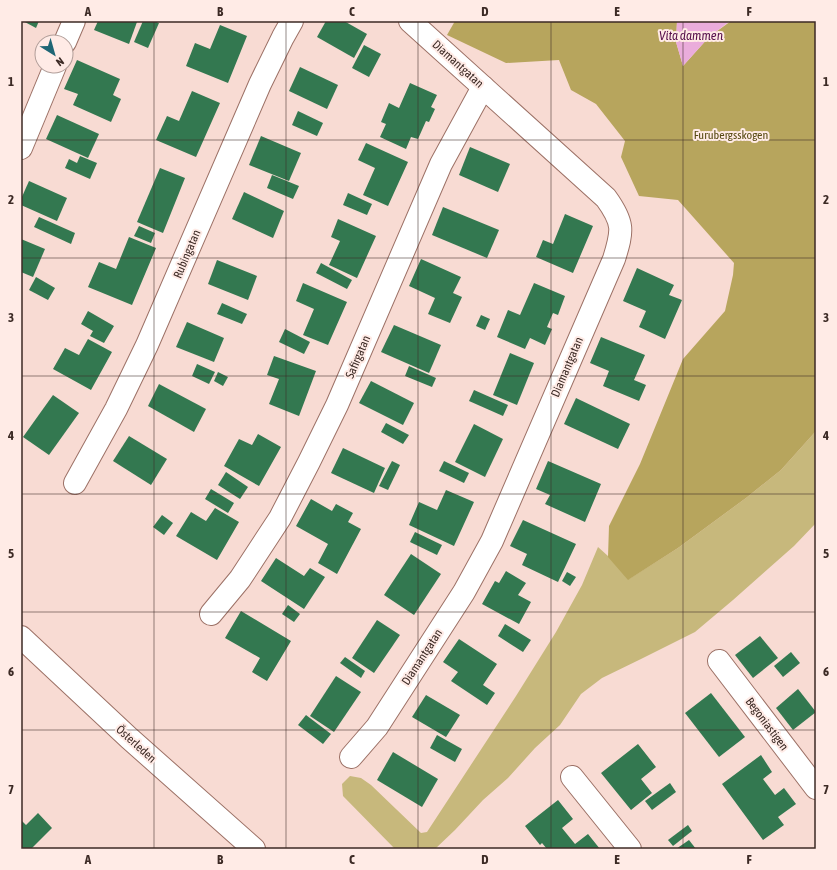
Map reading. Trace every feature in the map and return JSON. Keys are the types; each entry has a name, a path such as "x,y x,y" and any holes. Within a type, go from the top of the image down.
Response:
{"street":[{"path":"68,34 74,21"},
{"name":"Rubingatan","path":"75,483 116,409 147,345 260,84 292,21"},
{"name":"Diamantgatan","path":"351,757 381,721 464,592 492,541 614,259 620,240 621,228 618,216 606,198 410,21"},
{"path":"21,148 52,74"},
{"name":"Safirgatan","path":"211,614 240,579 280,518 310,462 337,404 441,164 483,87"},
{"name":"Österleden","path":"21,637 135,744 254,849"},
{"name":"Begoniastigen","path":"719,661 816,788"},
{"path":"572,777 630,849"}],"shaded area":[{"path":"816,431 816,523 794,546 695,632 602,678 581,694 560,725 535,748 508,778 483,800 435,849 395,849 343,796 342,784 350,776 361,778 371,785 421,833 427,832 556,632 582,585 598,547 629,579 678,548 746,498 781,470"}],"green space":[{"name":"Furubergsskogen","path":"455,21 677,21 676,42 683,66 709,37 731,21 816,21 816,431 781,470 746,498 678,548 628,580 608,557 609,526 640,464 683,359 725,311 733,275 734,263 678,200 639,196 621,157 625,141 596,104 571,90 559,60 506,63 447,35"}],"water":[{"name":"Vita dammen","path":"677,21 730,21 709,37 683,66 676,42"}],"building":[{"path":"23,21 39,21 36,28"},
{"path":"98,21 137,22 129,44 94,30"},
{"path":"143,21 154,21 159,23 148,48 134,42"},
{"path":"326,21 344,21 367,34 354,58 317,37"},
{"path":"220,25 247,36 228,83 186,66 195,43 210,49"},
{"path":"364,45 381,54 369,77 352,68"},
{"path":"77,60 120,79 113,95 121,99 111,122 73,105 78,94 64,89 71,74 74,74 74,67"},
{"path":"300,67 338,85 327,109 289,91"},
{"path":"410,83 437,95 431,107 435,109 429,122 426,121 418,139 411,137 406,149 380,137 386,124 381,122 389,103 399,108"},
{"path":"192,91 220,103 196,157 156,140 167,116 179,121"},
{"path":"298,111 323,123 317,136 292,125"},
{"path":"57,115 99,134 88,158 46,139"},
{"path":"261,136 301,153 289,181 249,165"},
{"path":"366,143 408,162 388,206 363,195 375,168 358,160"},
{"path":"470,147 510,164 498,192 459,175"},
{"path":"80,156 97,163 90,179 65,168 69,159 77,163"},
{"path":"160,168 185,178 163,233 137,222"},
{"path":"272,175 299,186 293,199 267,188"},
{"path":"29,181 67,198 57,221 21,205 21,199"},
{"path":"244,192 284,211 273,238 232,219"},
{"path":"348,193 372,204 367,215 343,205"},
{"path":"443,207 499,230 487,258 432,235"},
{"path":"565,214 593,226 573,273 536,257 543,240 553,244"},
{"path":"39,217 75,233 71,244 34,227"},
{"path":"338,219 376,236 357,278 329,265 340,241 331,237"},
{"path":"139,226 155,233 151,243 134,236"},
{"path":"129,237 156,248 132,305 88,287 99,262 116,269"},
{"path":"21,239 45,249 33,277 21,272"},
{"path":"421,259 461,277 453,293 462,297 450,323 428,314 435,298 409,286"},
{"path":"217,260 257,276 248,300 208,284"},
{"path":"321,263 352,280 347,289 316,273"},
{"path":"637,268 674,285 669,295 682,300 665,339 639,327 646,311 623,301"},
{"path":"36,277 55,288 48,300 29,290"},
{"path":"303,283 347,302 328,345 303,335 314,309 296,301"},
{"path":"534,283 565,296 558,315 553,313 547,327 552,329 545,345 530,338 525,349 497,337 508,310 520,315"},
{"path":"222,303 247,314 242,324 217,314"},
{"path":"88,311 114,326 104,343 90,336 93,331 81,324"},
{"path":"481,315 490,319 485,330 476,326"},
{"path":"187,322 224,338 214,362 176,347"},
{"path":"394,325 441,345 429,373 381,352"},
{"path":"285,329 310,342 304,354 279,342"},
{"path":"601,337 645,355 634,380 646,385 639,401 603,386 609,371 590,363"},
{"path":"88,339 112,352 91,390 53,369 65,348 79,355"},
{"path":"510,353 534,363 517,405 493,395"},
{"path":"274,356 316,371 299,416 269,404 279,379 267,375"},
{"path":"197,364 215,372 209,384 192,376"},
{"path":"409,366 436,378 432,387 405,376"},
{"path":"218,372 228,377 223,386 214,381"},
{"path":"371,381 414,403 403,425 359,403"},
{"path":"159,384 206,409 194,432 148,406"},
{"path":"474,390 508,405 503,416 469,401"},
{"path":"53,395 79,413 49,455 23,437"},
{"path":"576,398 630,424 618,449 564,424"},
{"path":"386,423 409,435 403,444 381,432"},
{"path":"474,424 503,439 485,477 455,462"},
{"path":"258,434 281,447 259,486 224,466 239,439 252,445"},
{"path":"129,436 167,459 151,485 113,461"},
{"path":"343,448 385,468 374,493 331,473"},
{"path":"392,461 400,465 388,490 379,486"},
{"path":"444,461 469,473 464,483 439,471"},
{"path":"548,461 601,484 585,522 545,504 550,495 536,489"},
{"path":"226,472 248,487 240,499 218,485"},
{"path":"211,489 234,503 228,513 205,499"},
{"path":"446,490 474,502 454,546 409,525 419,502 437,510"},
{"path":"311,499 332,511 336,504 353,513 348,522 361,529 337,574 318,563 328,544 296,526"},
{"path":"215,508 239,522 217,560 176,536 191,512 206,521"},
{"path":"162,515 173,523 164,535 153,527"},
{"path":"523,520 576,544 558,582 522,565 527,554 510,546"},
{"path":"415,532 442,545 437,555 410,542"},
{"path":"411,554 441,574 414,615 384,595"},
{"path":"276,558 304,576 310,568 325,577 304,609 261,581"},
{"path":"506,571 526,583 518,595 531,602 519,624 482,604 495,581 499,583"},
{"path":"567,572 576,577 570,586 562,581"},
{"path":"288,605 300,614 294,622 282,614"},
{"path":"241,611 291,641 267,681 252,672 260,658 225,638"},
{"path":"377,620 400,635 374,673 352,658"},
{"path":"505,624 531,640 523,652 498,636"},
{"path":"760,636 778,658 753,678 735,655"},
{"path":"459,639 497,664 483,685 495,693 487,705 451,681 458,672 443,662"},
{"path":"791,652 800,663 783,677 774,666"},
{"path":"345,657 365,671 361,678 340,663"},
{"path":"336,676 361,692 334,732 310,716"},
{"path":"798,689 816,712 793,730 776,708"},
{"path":"711,693 745,737 719,757 685,713"},
{"path":"426,695 460,715 446,737 412,717"},
{"path":"306,715 331,734 323,744 298,725"},
{"path":"437,735 462,749 455,762 430,748"},
{"path":"638,744 656,767 641,779 652,793 631,810 601,773"},
{"path":"393,752 438,779 422,807 377,780"},
{"path":"761,755 772,772 763,779 775,795 784,788 796,804 778,817 784,825 763,840 722,784"},
{"path":"670,783 676,792 652,810 645,801"},
{"path":"558,800 573,819 562,828 575,844 588,834 600,849 547,849 542,843 540,845 525,826"},
{"path":"38,813 52,828 31,849 21,849 21,820 26,825"},
{"path":"688,825 692,831 673,846 668,840"},
{"path":"689,840 696,849 676,849"}]}
